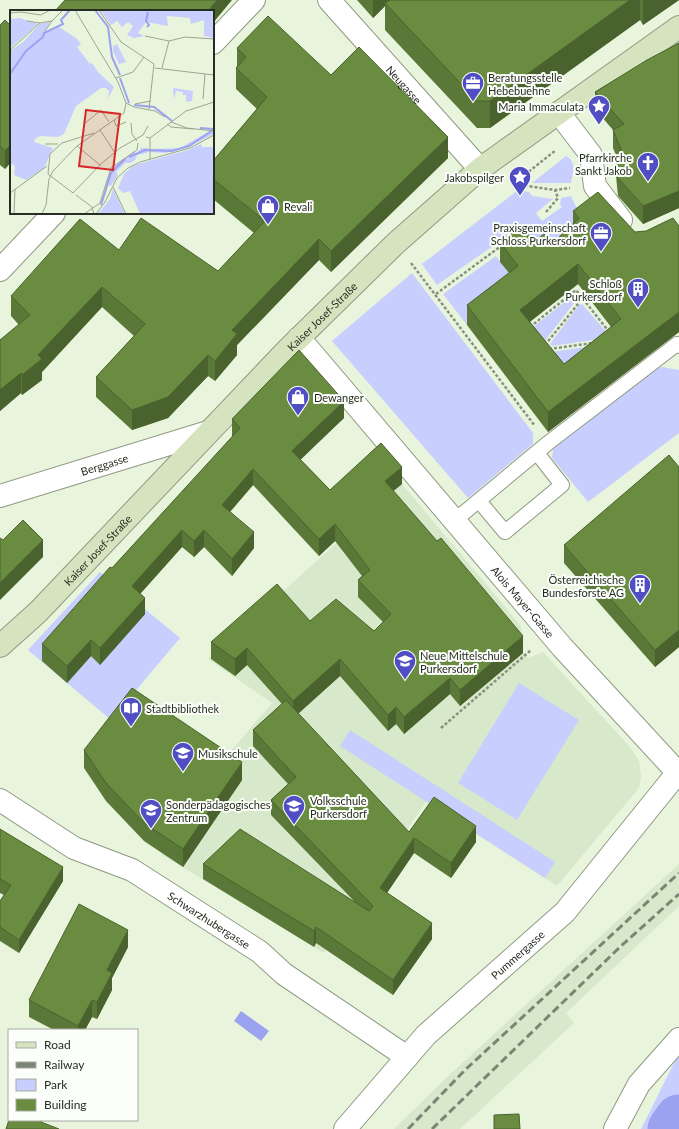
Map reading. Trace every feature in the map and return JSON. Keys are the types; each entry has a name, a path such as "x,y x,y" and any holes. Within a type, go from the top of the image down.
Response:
{"main road":[{"name":"Kaiser Josef-Straße","path":"0,646 38,612 299,338 396,243 480,169 679,27"}],"street":[{"path":"214,42 254,0"},
{"name":"Neugasse","path":"329,0 480,169"},
{"path":"559,113 591,155 595,186 612,209 635,235"},
{"path":"0,270 53,214"},
{"name":"Alois Mayer-Gasse","path":"299,338 550,634 678,772"},
{"name":"Berggasse","path":"0,496 208,432"},
{"name":"Pummergasse","path":"345,1129 426,1035 565,912 678,772"},
{"name":"Schwarzhubergasse","path":"0,800 74,848 132,870 260,952 284,974 407,1057"},
{"path":"615,1129 639,1084 679,1039"}],"lane":[{"path":"454,521 548,443 677,344 679,346"},
{"path":"479,501 506,532 562,486 537,453"}],"path":[{"path":"518,181 576,135"},
{"path":"523,183 527,186 555,190 595,186"},
{"path":"546,212 558,198 555,190"},
{"path":"436,294 506,242"},
{"path":"396,243 548,443"},
{"path":"525,331 576,290 610,334"},
{"path":"541,351 582,297 586,294"},
{"path":"548,350 600,342"},
{"path":"441,728 550,634"}],"shaded area":[{"name":"Neue Mittelschule Purkersdorf","path":"402,484 521,626 521,637 517,646 528,658 543,652 630,747 639,761 641,776 639,788 557,886 426,802 324,953 161,854 192,802 219,765 272,703 208,659"},
{"path":"679,864 679,906 566,1013 574,1023 460,1129 394,1129 445,1079"}],"green space":[{"path":"566,156 572,161 573,164 571,183 532,183"},
{"path":"518,190 529,192 532,196 553,199 536,213 542,221 562,207 560,204 561,198 571,196 583,221 558,243 522,245 513,232 437,285 422,264"},
{"path":"496,256 518,286 467,325 443,294"},
{"path":"412,273 533,433 533,444 468,498 332,341"},
{"path":"575,294 578,298 540,347 528,331"},
{"path":"582,304 609,335 608,338 552,346 550,344 579,305"},
{"path":"606,344 564,377 545,353"},
{"path":"662,367 679,370 679,433 588,502 552,458 553,450 558,442 651,371"},
{"path":"100,572 180,638 111,720 28,650"},
{"path":"519,683 579,720 517,820 458,783"},
{"path":"350,730 555,862 545,878 340,746"},
{"path":"679,1053 679,1129 641,1129"}],"water":[{"path":"241,1011 269,1031 261,1041 234,1021"}],"building":[{"path":"65,0 217,0 209,10 56,10"},
{"path":"390,0 630,0 490,101 477,101 385,3"},
{"path":"268,16 331,75 359,47 448,137 331,251 319,239 232,330 237,334 215,361 208,355 168,397 132,410 96,377 145,324 102,287 38,355 42,359 22,375 21,373 0,390 0,340 30,315 11,296 80,219 119,250 141,218 218,271 265,221 214,180 214,160 267,97 236,68 246,57 237,48"},
{"path":"5,20 10,25 10,145 5,151 0,146 0,25"},
{"path":"679,43 679,191 643,206 618,178 616,159 621,149 613,130 624,124 595,92 647,60"},
{"name":"Schloß Purkersdorf","path":"598,192 635,232 646,231 673,218 679,226 679,312 548,412 467,305 518,266 500,242 522,226 534,242 544,234 553,243 579,218 573,211","holes":["578,264 621,319 564,364 520,310"]},
{"path":"299,350 344,401 292,451 330,490 381,443 402,467 385,481 437,541 441,538 523,636 460,690 450,678 404,717 396,707 388,715 340,659 293,701 247,648 235,659 211,642 277,584 310,621 336,599 374,631 391,614 358,580 370,570 335,524 319,539 253,469 222,505 254,532 232,559 204,530 194,541 182,530 132,586 145,598 100,648 91,640 67,666 42,644 110,567 112,568 240,428 232,419"},
{"name":"Österreichische Bundesforste AG","path":"669,455 679,467 679,630 655,650 564,545"},
{"path":"23,520 43,540 0,583 0,538 3,540"},
{"path":"132,688 242,762 183,849 144,823 106,783 84,750"},
{"path":"286,700 409,832 434,797 476,826 451,863 414,838 380,888 432,923 393,980 316,927 314,931 203,864 240,829 369,911 373,906 271,800 296,777 253,730"},
{"path":"0,829 63,867 19,940 0,927 0,901 11,885 0,879"},
{"path":"79,904 128,930 107,970 112,973 97,1002 92,1000 78,1026 29,1000"},
{"path":"519,1114 520,1129 494,1129 494,1115"},
{"path":"9,1121 42,1121 59,1129 6,1129"}],"waterway":[{"path":"672,1129 679,1119"}],"railway":[{"path":"408,1129 465,1070 679,873"},
{"path":"432,1129 621,946 679,894"}],"place":[{"name":"Beratungsstelle Hebebuehne","path":"473,102"},
{"name":"Maria Immaculata","path":"599,126"},
{"name":"Pfarrkirche Sankt Jakob","path":"648,182"},
{"name":"Jakobspilger","path":"520,196"},
{"name":"Revali","path":"268,226"},
{"name":"Praxisgemeinschaft Schloss Purkersdorf","path":"601,252"},
{"name":"Schloß Purkersdorf","path":"638,308"},
{"name":"Dewanger","path":"298,416"},
{"name":"Österreichische Bundesforste AG","path":"640,604"},
{"name":"Neue Mittelschule Purkersdorf","path":"405,680"},
{"name":"Stadtbibliothek","path":"131,728"},
{"name":"Musikschule","path":"183,772"},
{"name":"Volksschule Purkersdorf","path":"294,826"},
{"name":"Sonderpädagogisches Zentrum","path":"151,830"}]}
